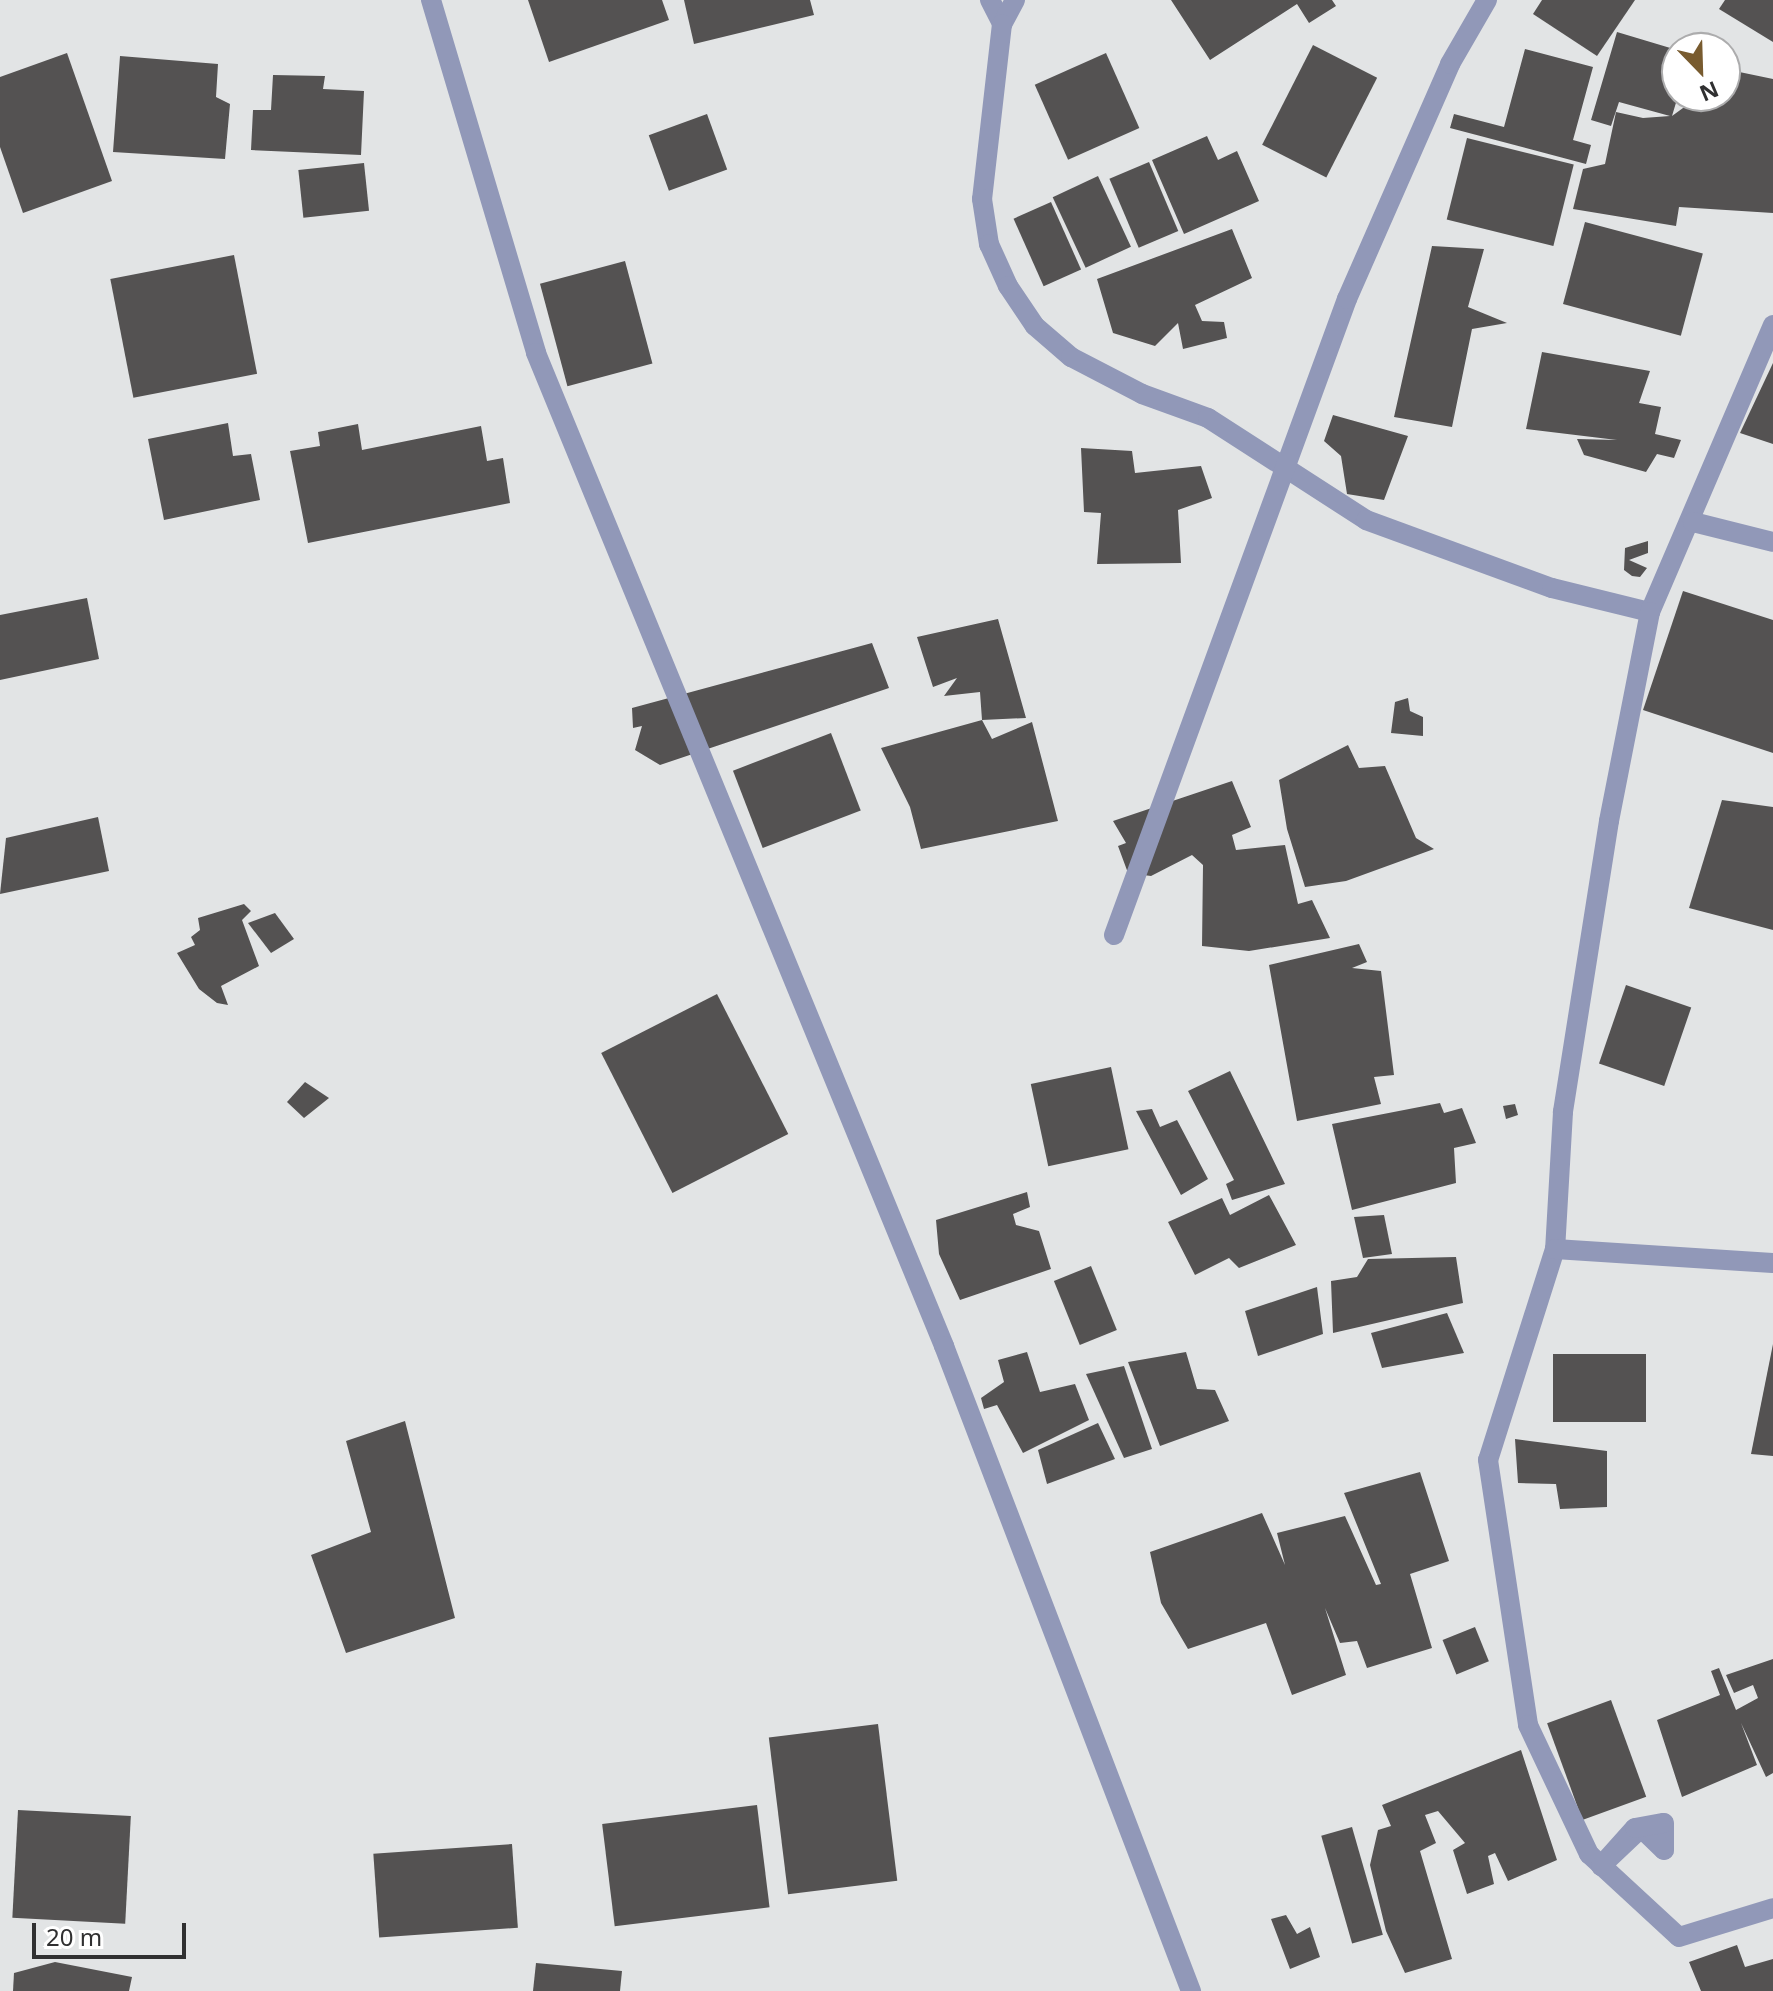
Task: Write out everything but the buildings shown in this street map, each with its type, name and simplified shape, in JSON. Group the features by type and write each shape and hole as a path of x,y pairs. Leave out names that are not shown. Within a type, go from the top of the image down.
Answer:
{"street":[{"path":"431,0 536,353 944,1346 1191,1991"},
{"path":"990,0 1002,24"},
{"path":"1015,0 1002,24 982,199 989,244 1008,286 1035,326 1071,357 1142,394 1208,418 1366,520 1552,588 1650,612"},
{"path":"1114,935 1353,285 1450,64 1487,0"},
{"path":"1773,325 1693,522 1650,612 1618,765 1563,1112 1555,1249 1488,1460 1528,1725 1589,1854 1679,1937 1773,1908"},
{"path":"1693,522 1773,542"},
{"path":"1555,1249 1773,1263"}]}
